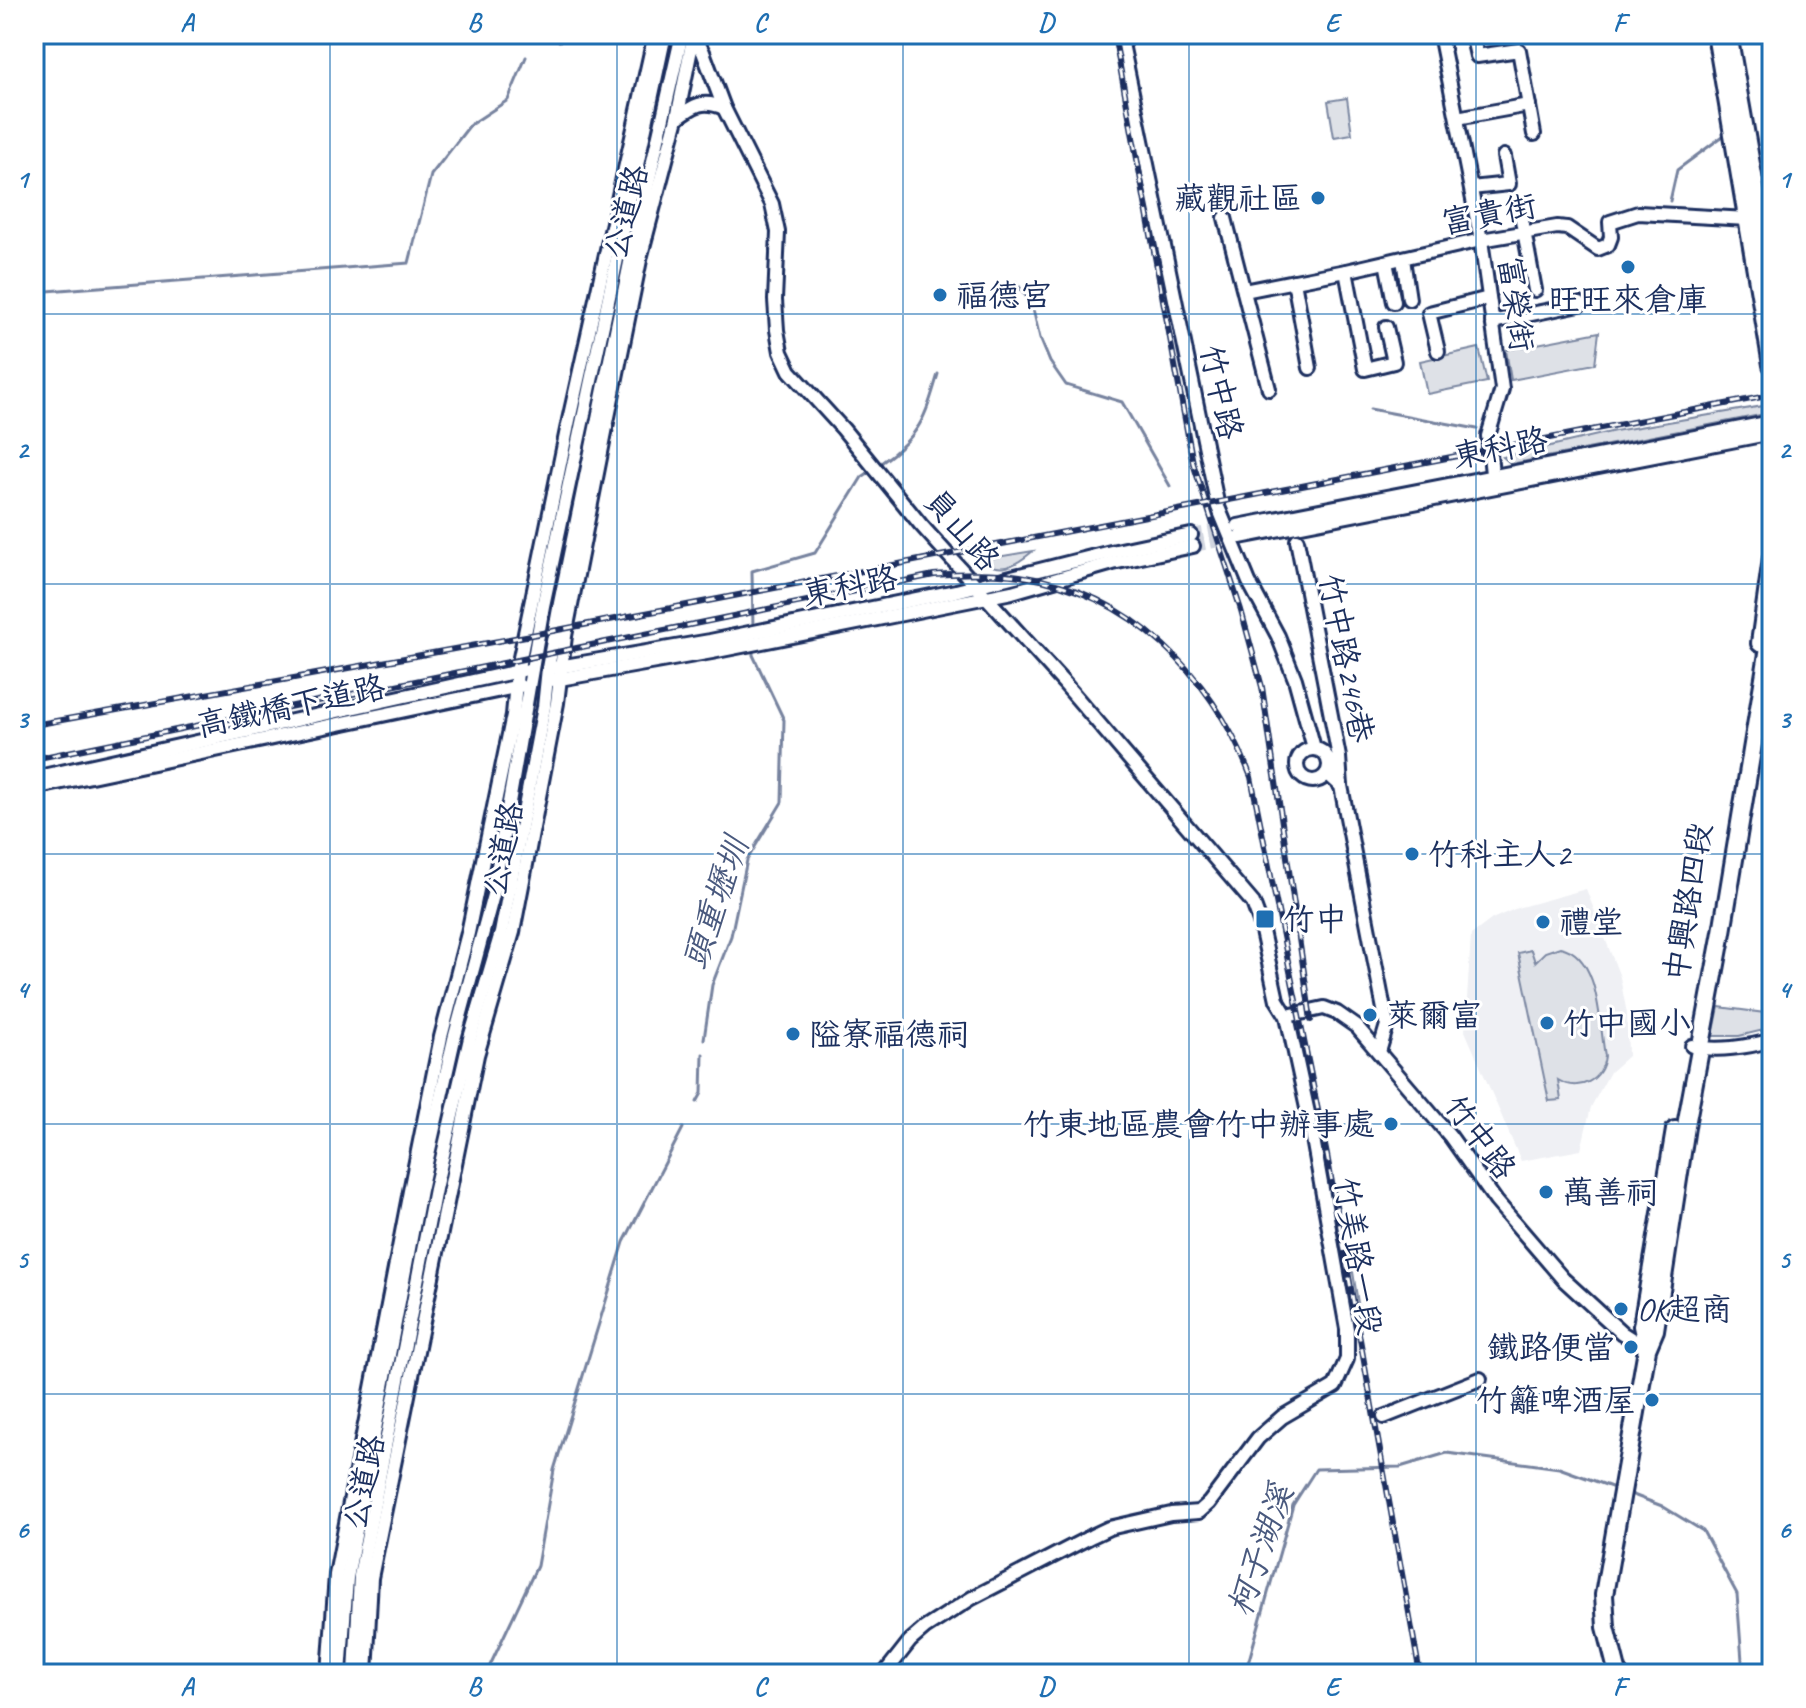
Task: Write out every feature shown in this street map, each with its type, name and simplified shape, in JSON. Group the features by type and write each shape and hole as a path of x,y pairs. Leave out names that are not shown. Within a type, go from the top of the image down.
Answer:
{"main road":[{"path":"1716,34 1772,365"},
{"path":"1728,34 1772,283"},
{"name":"中興路四段","path":"1697,1047 1726,854 1731,799 1751,705 1772,558"},
{"name":"中興路四段","path":"1618,1674 1606,1627 1604,1595 1647,1349 1642,1326 1644,1310 1661,1204 1697,1047 1772,629"}],"street":[{"name":"公道路","path":"329,1674 336,1575 438,1052 468,933 513,715 521,686 530,669 537,607 655,34"},
{"name":"公道路","path":"340,1674 347,1578 405,1268 454,1039 493,895 521,686 517,672 537,607 665,34"},
{"name":"公道路","path":"636,254 677,118 690,34"},
{"name":"公道路","path":"355,1674 360,1576 435,1189 470,1038 501,933 636,254 690,34"},
{"name":"員山路","path":"690,34 703,52 724,108 772,204 778,232 777,330 781,352 790,371 1247,894 1260,922 1275,990 1287,1016"},
{"name":"竹中路","path":"1120,34 1218,507 1249,582 1278,636 1295,679 1314,748"},
{"name":"富榮街","path":"1440,34 1481,240 1502,389 1488,436 1492,481"},
{"path":"1472,34 1477,56 1519,50 1534,134"},
{"path":"677,118 694,105 707,101 724,108"},
{"path":"1457,118 1529,105"},
{"path":"1471,188 1509,184 1504,156"},
{"path":"1519,204 1535,290"},
{"name":"富貴街","path":"1244,291 1481,240 1557,227 1567,228 1598,249 1608,245 1610,222 1638,213 1748,219"},
{"path":"1225,218 1269,389"},
{"path":"1748,219 1763,229"},
{"path":"1403,259 1409,299"},
{"path":"1386,262 1394,302"},
{"path":"1346,271 1365,369 1394,362 1386,327"},
{"path":"1294,281 1310,368"},
{"path":"1438,351 1429,313 1489,298"},
{"path":"1492,322 1580,304"},
{"name":"東科路","path":"1239,532 1772,422"},
{"name":"東科路","path":"1492,481 1772,433"},
{"name":"竹中路246巷","path":"1297,540 1339,757 1341,786"},
{"name":"東科路","path":"517,672 530,669 554,674 711,646 976,587 1111,552 1192,541 987,597 770,634"},
{"name":"高鐵橋下道路","path":"34,778 517,672"},
{"name":"公道路","path":"366,1674 371,1578 477,1055 513,932 557,703 554,674"},
{"name":"高鐵橋下道路","path":"34,788 521,686 554,674"},
{"path":"1314,748 1327,757 1327,773 1321,779 1312,781 1299,774 1298,759 1304,751 1314,748"},
{"path":"1327,773 1341,786 1387,1025 1379,1052"},
{"name":"竹中路","path":"1287,1016 1324,1008 1357,1027 1450,1136 1496,1201 1563,1279 1622,1333 1647,1349"},
{"name":"竹美路一段","path":"884,1674 910,1641 925,1628 972,1598 1092,1536 1109,1528 1171,1514 1199,1512 1218,1494 1258,1438 1282,1417 1327,1392 1340,1379 1347,1359 1347,1329 1310,1122 1287,1016"},
{"path":"1357,1027 1364,1030 1387,1025"},
{"path":"1697,1047 1758,1044 1772,1040"},
{"path":"1384,1417 1480,1379"}],"shaded area":[{"path":"1347,98 1352,134 1334,137 1328,101"},
{"path":"1599,332 1595,364 1511,380 1506,350"},
{"path":"1479,348 1487,382 1427,394 1420,361"},
{"path":"1769,405 1770,412 1765,414 1511,464 1503,457 1615,431"},
{"path":"1033,551 1020,561 1001,568 979,560"},
{"name":"竹中國小","path":"1586,889 1620,977 1627,1014 1628,1056 1610,1072 1591,1107 1581,1150 1521,1161 1465,1031 1471,935 1492,919 1517,908"},
{"path":"1560,947 1573,953 1590,976 1599,1009 1605,1056 1595,1078 1574,1085 1558,1080 1561,1100 1549,1101 1518,953 1531,950 1535,962 1545,952"},
{"path":"1719,1007 1772,1014 1772,1028 1739,1036 1713,1036"},
{"path":"1353,1272 1361,1322 1342,1325 1334,1276"}],"waterway":[{"path":"559,41 593,34"},
{"path":"34,292 409,263 431,175 470,125 508,100 526,57"},
{"name":"頭重壢圳","path":"1670,201 1677,170 1723,136"},
{"name":"頭重壢圳","path":"1016,282 1032,305 1050,362 1066,385 1122,402 1170,486"},
{"name":"頭重壢圳","path":"881,463 913,435 929,403 938,374"},
{"name":"頭重壢圳","path":"1370,409 1477,429"},
{"name":"頭重壢圳","path":"753,629 752,571 815,553 862,477 868,473"},
{"name":"頭重壢圳","path":"704,1039 712,985 731,936 747,860 782,802 784,720 753,655 753,649"},
{"name":"頭重壢圳","path":"697,1102 702,1093 703,1054"},
{"name":"頭重壢圳","path":"486,1674 537,1566 554,1470 624,1242 683,1128"},
{"name":"柯子湖溪","path":"1245,1674 1293,1505 1316,1469 1400,1467 1447,1453 1559,1468 1617,1489"},
{"name":"柯子湖溪","path":"1628,1493 1662,1506 1703,1531 1737,1594 1743,1674"}],"tunnel":[{"path":"1191,535 1235,527"},
{"path":"1193,546 1240,537"}],"railway":[{"path":"1114,34 1193,463 1241,610 1262,687 1311,1020"},
{"path":"34,725 537,634 1772,395"},
{"path":"34,759 934,575 998,574 1060,585 1098,600 1132,620 1163,645 1190,673 1214,705 1251,777 1327,1155 1420,1674"}],"place":[{"name":"藏觀社區","path":"1318,198"},
{"name":"旺旺來倉庫","path":"1628,267"},
{"name":"福德宮","path":"940,295"},
{"name":"竹科主人2","path":"1412,854"},
{"name":"竹中","path":"1265,919"},
{"name":"禮堂","path":"1543,922"},
{"name":"萊爾富","path":"1370,1015"},
{"name":"竹中國小","path":"1547,1023"},
{"name":"隘寮福德祠","path":"793,1034"},
{"name":"竹東地區農會竹中辦事處","path":"1391,1124"},
{"name":"萬善祠","path":"1546,1192"},
{"name":"OK超商","path":"1621,1309"},
{"name":"鐵路便當","path":"1631,1347"},
{"name":"竹籬啤酒屋","path":"1652,1400"}]}
